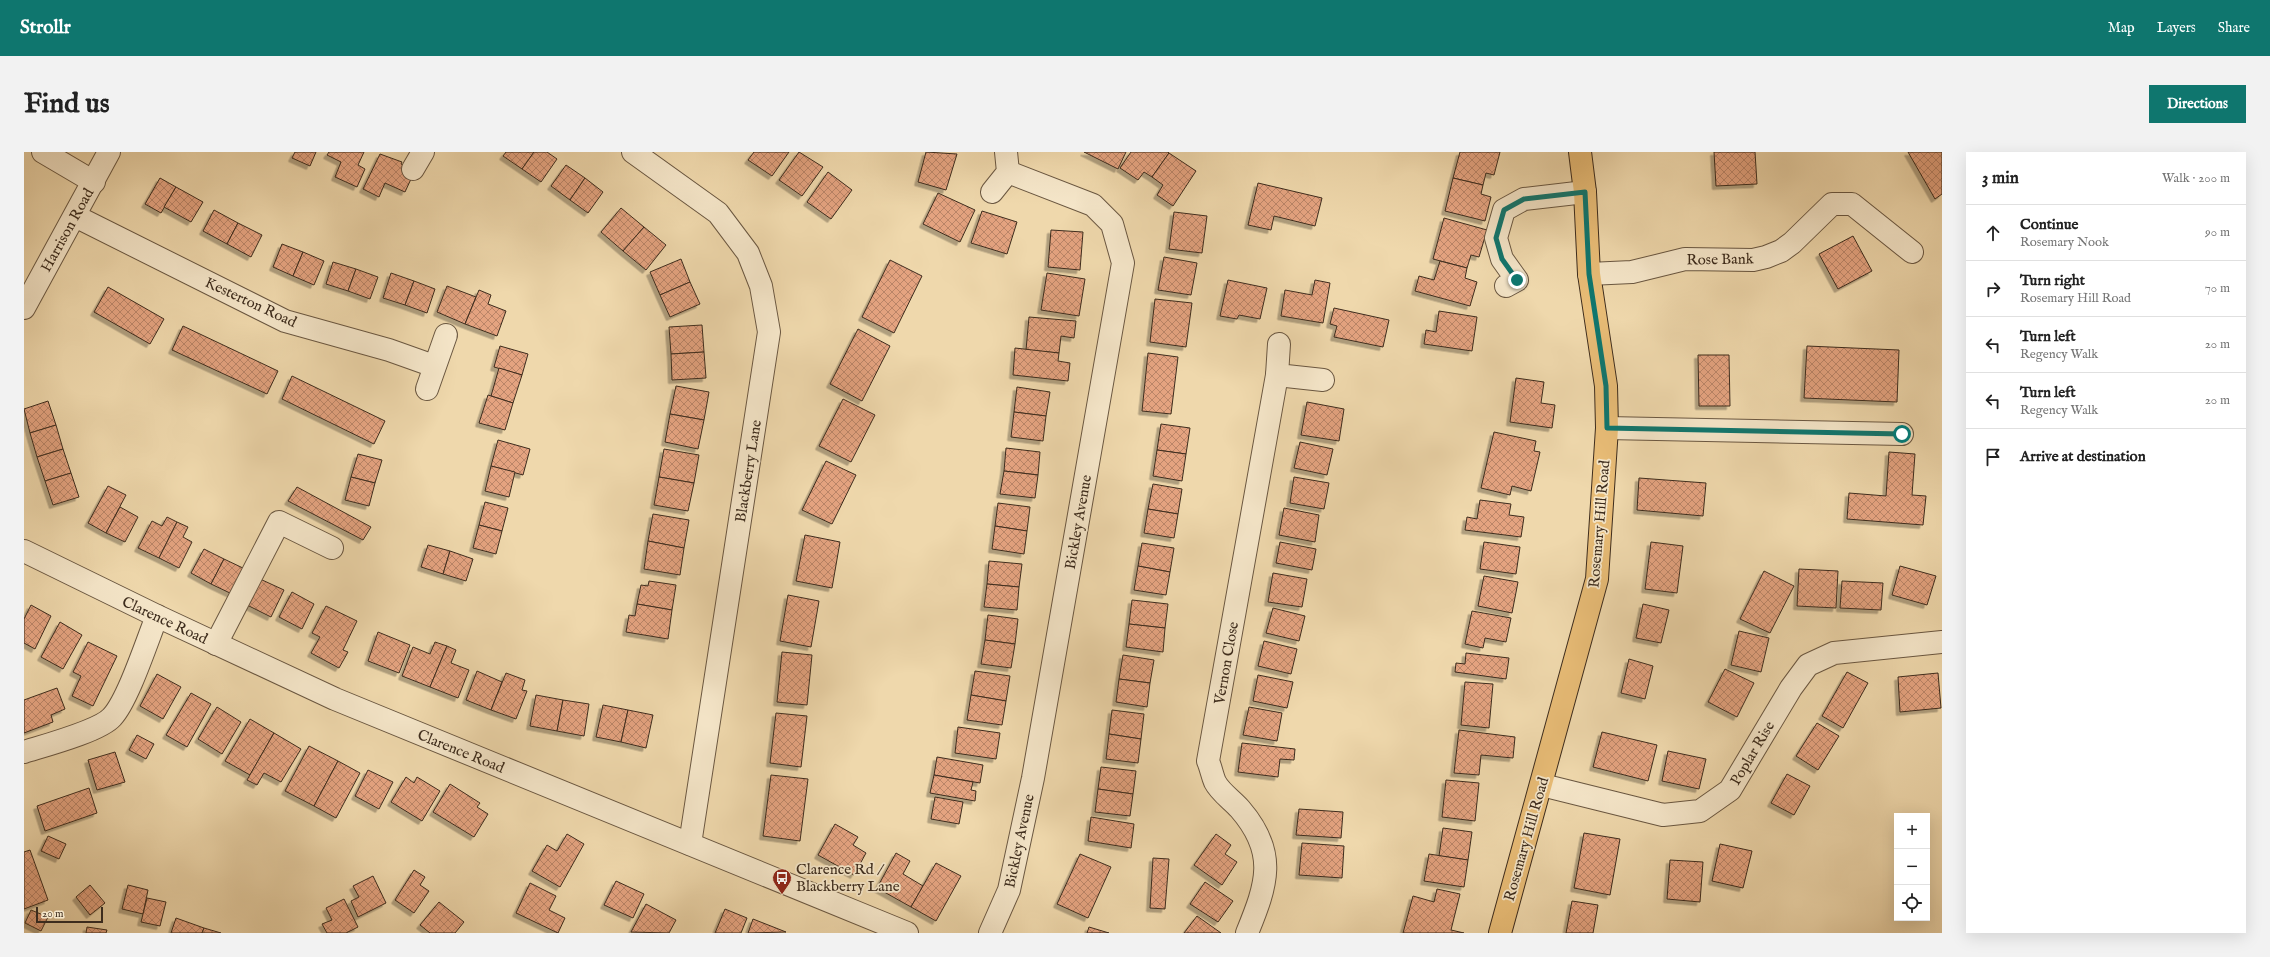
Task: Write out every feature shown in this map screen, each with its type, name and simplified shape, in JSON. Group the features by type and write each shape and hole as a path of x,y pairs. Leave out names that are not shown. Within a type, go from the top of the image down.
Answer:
{"main road":[{"name":"Rosemary Hill Road","path":"1500,933 1542,785 1597,578 1607,428 1606,386 1589,274 1585,192 1580,152"}],"street":[{"path":"44,152 94,182"},
{"name":"Harrison Road","path":"24,308 109,152"},
{"name":"Blackberry Lane","path":"633,152 718,213 748,253 761,286 769,332 690,844"},
{"name":"Bickley Avenue","path":"990,933 1009,890 1033,778 1123,263 1112,224 1093,205 1007,162 992,192"},
{"path":"1506,286 1517,280 1502,259 1496,238 1504,210 1524,199 1585,192"},
{"name":"Rose Bank","path":"1589,274 1632,272 1685,259 1753,260 1766,257 1780,251 1792,243 1832,204 1852,204 1912,252"},
{"name":"Kesterton Road","path":"75,216 285,321 389,350 434,366"},
{"path":"427,389 446,335"},
{"name":"Vernon Close","path":"1247,933 1262,896 1267,865 1258,834 1240,810 1215,783 1208,761 1277,374 1279,344"},
{"path":"1277,374 1323,380"},
{"path":"1607,428 1902,434"},
{"path":"216,644 278,522 332,548"},
{"name":"Clarence Road","path":"24,551 157,616 334,699 907,933"},
{"path":"24,752 95,728 112,718 121,704 157,616"},
{"name":"Poplar Rise","path":"1542,785 1663,815 1700,811 1730,790 1791,688 1808,665 1834,653 1942,642"}],"building":[{"path":"295,152 316,152 310,166 292,158"},
{"path":"329,152 364,152 358,165 365,169 357,187 335,177 341,162 327,155"},
{"path":"506,152 534,152 522,169 503,156"},
{"path":"534,152 547,152 557,159 541,182 522,169"},
{"path":"754,152 789,152 772,176 748,160"},
{"path":"799,152 823,167 802,196 779,180"},
{"path":"926,152 957,154 946,190 918,182"},
{"path":"1084,152 1126,152 1118,169"},
{"path":"1131,152 1169,153 1152,177 1144,172 1138,180 1120,168"},
{"path":"1460,152 1500,152 1494,175 1486,173 1483,185 1453,178"},
{"path":"1714,152 1755,152 1757,184 1716,186"},
{"path":"1908,152 1942,152 1942,194 1935,199"},
{"path":"1169,153 1196,171 1173,206 1157,195 1163,185 1152,177"},
{"path":"380,154 402,162 401,164 409,168 405,177 411,179 405,192 385,183 379,197 363,189"},
{"path":"566,165 585,178 570,200 551,186"},
{"path":"828,172 852,190 831,219 807,202"},
{"path":"160,178 176,187 161,213 145,204"},
{"path":"585,178 603,192 588,213 570,200"},
{"path":"1453,178 1483,185 1481,194 1491,197 1485,221 1445,211"},
{"path":"1258,183 1322,198 1315,226 1274,216 1271,230 1248,225"},
{"path":"176,187 203,202 191,222 164,207"},
{"path":"938,193 975,210 960,242 923,224"},
{"path":"621,208 644,227 623,251 601,232"},
{"path":"214,210 238,223 227,244 203,231"},
{"path":"982,211 1017,222 1007,254 971,243"},
{"path":"1174,212 1207,216 1202,253 1169,249"},
{"path":"1444,218 1487,230 1479,257 1471,255 1467,268 1433,259"},
{"path":"238,223 262,235 251,257 227,244"},
{"path":"644,227 666,245 646,270 623,251"},
{"path":"1051,230 1083,232 1080,270 1048,267"},
{"path":"1853,236 1872,271 1838,289 1819,254"},
{"path":"282,244 303,252 293,276 273,267"},
{"path":"303,252 324,261 314,285 293,276"},
{"path":"1164,257 1197,263 1191,295 1158,290"},
{"path":"681,259 690,282 660,295 650,272"},
{"path":"890,260 922,276 894,333 862,317"},
{"path":"1440,261 1467,268 1465,278 1477,282 1470,306 1415,291 1419,276 1434,280"},
{"path":"333,262 356,269 348,291 326,284"},
{"path":"356,269 378,277 370,299 348,291"},
{"path":"391,273 414,281 405,305 383,298"},
{"path":"1047,273 1085,279 1079,316 1041,310"},
{"path":"1228,280 1267,288 1260,319 1239,315 1237,319 1220,316"},
{"path":"1315,280 1330,283 1323,323 1281,316 1285,290 1312,295"},
{"path":"414,281 435,289 427,313 405,305"},
{"path":"690,282 700,304 670,317 660,295"},
{"path":"447,286 476,297 465,324 437,312"},
{"path":"108,287 164,319 150,344 94,312"},
{"path":"479,290 491,295 488,304 506,311 497,336 465,324"},
{"path":"1155,299 1192,303 1186,347 1150,342"},
{"path":"1334,308 1389,320 1383,347 1334,337 1337,326 1330,324"},
{"path":"1439,311 1477,317 1472,351 1424,344 1426,330 1436,332"},
{"path":"1029,317 1076,321 1074,338 1061,336 1059,353 1026,350"},
{"path":"702,325 704,352 671,354 669,327"},
{"path":"183,326 278,371 267,394 172,350"},
{"path":"858,329 890,346 862,401 830,384"},
{"path":"500,346 528,354 522,375 494,367"},
{"path":"1807,346 1899,350 1897,402 1804,398"},
{"path":"1015,348 1059,353 1058,361 1070,363 1068,381 1013,375"},
{"path":"704,352 706,378 672,380 671,354"},
{"path":"1148,353 1178,357 1171,414 1142,411"},
{"path":"1698,355 1729,355 1730,406 1699,406"},
{"path":"499,368 522,375 513,403 491,396"},
{"path":"292,376 385,421 374,444 282,399"},
{"path":"1516,378 1544,382 1541,403 1555,405 1552,428 1510,422"},
{"path":"676,386 709,392 704,420 670,414"},
{"path":"1017,387 1050,392 1046,416 1014,412"},
{"path":"488,395 513,403 505,430 479,423"},
{"path":"843,399 875,415 851,462 819,446"},
{"path":"48,401 56,425 30,433 24,409"},
{"path":"1307,402 1344,409 1339,441 1301,435"},
{"path":"1014,412 1046,416 1043,441 1011,437"},
{"path":"670,414 704,420 698,449 665,442"},
{"path":"1161,424 1190,428 1186,454 1157,450"},
{"path":"56,425 63,449 37,457 30,433"},
{"path":"1494,432 1536,441 1534,451 1540,452 1531,491 1512,486 1510,495 1481,488"},
{"path":"498,440 530,449 523,475 491,466"},
{"path":"1300,442 1333,449 1327,475 1294,468"},
{"path":"1006,448 1040,452 1038,475 1004,471"},
{"path":"63,449 71,473 45,481 37,457"},
{"path":"664,449 699,455 694,483 659,477"},
{"path":"1157,450 1186,454 1182,481 1153,476"},
{"path":"1889,452 1915,454 1912,495 1926,496 1923,525 1847,519 1849,493 1886,496"},
{"path":"358,454 382,460 375,483 351,477"},
{"path":"826,461 856,475 832,524 802,510"},
{"path":"491,466 515,472 509,497 485,491"},
{"path":"1004,471 1038,475 1035,498 1000,494"},
{"path":"71,473 79,497 53,505 45,481"},
{"path":"351,477 375,483 369,506 345,500"},
{"path":"659,477 694,483 688,511 654,505"},
{"path":"1294,477 1329,483 1324,509 1290,503"},
{"path":"1639,478 1706,483 1703,516 1637,510"},
{"path":"1153,484 1182,489 1178,514 1148,509"},
{"path":"108,486 126,495 106,533 88,523"},
{"path":"297,487 371,527 363,540 288,501"},
{"path":"1480,500 1511,504 1509,515 1524,517 1521,537 1465,530 1467,517 1477,519"},
{"path":"485,502 508,508 502,531 479,525"},
{"path":"998,503 1030,507 1027,531 995,526"},
{"path":"120,507 138,517 125,542 106,533"},
{"path":"1284,508 1319,515 1315,542 1279,535"},
{"path":"1148,509 1178,514 1174,538 1144,533"},
{"path":"653,514 689,520 684,548 648,541"},
{"path":"167,517 177,522 159,558 138,548 152,521 162,526"},
{"path":"177,522 188,527 183,537 192,542 179,568 159,558"},
{"path":"479,525 502,531 496,554 473,548"},
{"path":"995,526 1027,531 1024,554 992,549"},
{"path":"805,535 840,542 832,588 796,581"},
{"path":"648,541 684,548 680,575 644,569"},
{"path":"1280,542 1316,549 1312,570 1276,563"},
{"path":"1484,542 1520,547 1516,574 1480,569"},
{"path":"1651,542 1683,546 1677,593 1645,589"},
{"path":"1142,543 1174,548 1170,572 1138,566"},
{"path":"428,545 450,551 443,574 421,567"},
{"path":"204,549 224,559 211,584 191,573"},
{"path":"450,551 473,559 466,581 443,574"},
{"path":"224,559 245,569 232,594 211,584"},
{"path":"989,561 1022,564 1019,587 987,584"},
{"path":"1138,566 1170,572 1166,595 1134,590"},
{"path":"1900,566 1936,576 1927,605 1892,595"},
{"path":"1799,569 1838,571 1836,608 1797,606"},
{"path":"1764,571 1794,586 1770,633 1740,619"},
{"path":"1273,573 1307,579 1302,607 1268,602"},
{"path":"1484,576 1518,582 1512,613 1478,606"},
{"path":"260,579 284,590 271,617 247,605"},
{"path":"649,581 676,585 672,610 637,604 641,585 648,586"},
{"path":"1842,581 1883,583 1881,610 1840,608"},
{"path":"987,584 1019,587 1017,610 984,607"},
{"path":"292,592 314,604 302,629 279,617"},
{"path":"788,595 819,601 811,647 780,641"},
{"path":"1132,600 1168,604 1165,628 1129,624"},
{"path":"637,604 672,610 668,639 626,632 629,615 635,616"},
{"path":"1643,604 1669,610 1661,643 1636,638"},
{"path":"31,605 51,616 35,649 24,643 24,619"},
{"path":"326,606 357,621 343,650 348,652 339,668 311,653 320,637 312,633"},
{"path":"1273,608 1305,616 1299,641 1266,633"},
{"path":"1472,611 1511,618 1506,642 1485,638 1483,648 1465,644"},
{"path":"988,615 1018,619 1015,644 985,640"},
{"path":"60,622 82,635 63,669 41,657"},
{"path":"1129,624 1165,628 1163,652 1126,647"},
{"path":"1739,631 1769,638 1761,672 1731,665"},
{"path":"378,632 410,645 399,673 368,661"},
{"path":"985,640 1015,644 1011,668 981,664"},
{"path":"1264,641 1297,649 1291,674 1258,666"},
{"path":"88,642 117,656 93,706 72,696 81,676 73,672"},
{"path":"435,642 447,646 430,687 402,676 413,647 430,654"},
{"path":"447,646 456,650 451,663 469,670 458,698 430,687"},
{"path":"782,652 812,655 807,705 777,702"},
{"path":"1466,653 1509,658 1506,679 1455,672 1456,663 1465,664"},
{"path":"1123,655 1154,660 1150,683 1119,679"},
{"path":"1629,659 1653,666 1645,699 1621,693"},
{"path":"1725,669 1754,683 1737,717 1708,702"},
{"path":"477,671 502,682 491,710 466,700"},
{"path":"975,671 1010,676 1006,701 971,695"},
{"path":"1847,672 1868,683 1843,728 1822,716"},
{"path":"506,673 525,680 522,690 527,691 516,719 491,710"},
{"path":"1938,673 1941,708 1900,712 1898,677"},
{"path":"157,674 181,687 163,719 140,706"},
{"path":"1258,675 1293,682 1287,708 1253,701"},
{"path":"1119,679 1150,683 1147,707 1116,702"},
{"path":"1465,682 1493,684 1489,728 1461,725"},
{"path":"57,688 65,709 51,715 53,722 24,733 24,700"},
{"path":"191,693 211,704 187,747 166,735"},
{"path":"536,695 563,700 557,731 530,726"},
{"path":"971,695 1006,701 1002,725 967,720"},
{"path":"563,700 589,704 584,736 557,731"},
{"path":"603,705 628,710 621,742 596,737"},
{"path":"217,707 241,722 222,754 198,739"},
{"path":"1249,707 1282,713 1277,741 1243,735"},
{"path":"628,710 653,715 646,748 621,742"},
{"path":"1112,710 1144,714 1141,739 1109,734"},
{"path":"776,713 807,716 801,767 770,763"},
{"path":"250,719 274,733 250,775 225,761"},
{"path":"1817,723 1839,736 1818,770 1796,756"},
{"path":"958,727 1000,733 996,759 955,753"},
{"path":"1459,730 1515,737 1513,758 1481,755 1479,775 1454,773"},
{"path":"1602,732 1657,745 1648,781 1593,767"},
{"path":"274,733 301,749 281,782 264,773 257,785 247,780"},
{"path":"1109,734 1141,739 1138,763 1106,759"},
{"path":"137,735 154,744 146,759 129,750"},
{"path":"1242,743 1295,749 1294,760 1280,759 1278,777 1238,772"},
{"path":"309,746 338,761 314,806 285,791"},
{"path":"1668,751 1706,759 1699,789 1662,781"},
{"path":"115,752 125,782 97,790 88,760"},
{"path":"937,757 983,765 980,783 934,775"},
{"path":"338,761 360,773 336,818 314,806"},
{"path":"1101,767 1136,771 1133,794 1098,789"},
{"path":"368,770 393,782 379,809 355,796"},
{"path":"1787,774 1810,786 1794,815 1771,803"},
{"path":"771,775 808,779 800,841 763,836"},
{"path":"934,775 973,782 971,790 976,791 975,801 930,793"},
{"path":"406,777 414,783 417,777 440,791 422,821 391,802"},
{"path":"1446,780 1479,783 1475,821 1442,817"},
{"path":"450,784 480,803 477,807 488,814 474,837 433,812"},
{"path":"89,788 97,813 45,831 37,806"},
{"path":"1098,789 1133,794 1130,816 1095,812"},
{"path":"935,797 963,802 959,824 931,819"},
{"path":"1299,809 1343,812 1341,838 1296,835"},
{"path":"1091,817 1134,824 1131,848 1088,841"},
{"path":"835,824 858,837 853,845 866,853 854,875 818,855"},
{"path":"1443,828 1472,832 1468,860 1439,856"},
{"path":"1584,833 1620,839 1610,895 1574,888"},
{"path":"567,834 584,844 560,887 532,871 547,845 557,851"},
{"path":"1216,834 1231,845 1225,854 1237,862 1222,885 1194,865"},
{"path":"48,836 66,844 59,859 41,851"},
{"path":"1302,843 1344,846 1342,878 1299,875"},
{"path":"1720,844 1752,851 1743,888 1712,881"},
{"path":"30,850 48,900 24,909 24,852"},
{"path":"896,853 910,861 903,874 923,886 911,907 877,888"},
{"path":"1080,854 1111,867 1088,918 1057,904"},
{"path":"1429,854 1468,860 1464,887 1424,881"},
{"path":"1153,858 1169,859 1165,909 1150,908"},
{"path":"1670,860 1703,862 1700,902 1667,899"},
{"path":"936,863 961,876 936,921 911,907"},
{"path":"414,870 425,877 420,885 429,891 414,913 395,900"},
{"path":"373,876 386,903 358,917 351,901 359,897 353,886"},
{"path":"616,881 644,894 633,918 604,905"},
{"path":"1205,882 1233,901 1218,922 1190,904"},
{"path":"530,883 556,896 549,910 565,918 558,933 516,913"},
{"path":"90,885 105,903 90,915 76,897"},
{"path":"128,885 148,890 143,914 122,909"},
{"path":"1437,889 1460,894 1451,930 1464,933 1403,933 1413,896 1434,902"},
{"path":"147,898 166,902 160,926 141,922"},
{"path":"344,899 358,927 346,933 327,933 322,924 332,920 326,908"},
{"path":"1572,901 1598,905 1593,933 1566,933"},
{"path":"439,902 464,922 455,933 430,933 420,925"},
{"path":"646,904 676,920 669,933 631,932"},
{"path":"725,909 747,918 741,933 715,933"},
{"path":"31,910 48,917 41,931 25,923"},
{"path":"1197,916 1221,933 1184,933"},
{"path":"176,918 204,928 202,933 171,933"},
{"path":"753,919 786,932 748,933"},
{"path":"87,927 107,930 106,933 86,933"},
{"path":"1089,927 1109,933 1087,933"},
{"path":"204,928 221,933 202,933"}],"place":[{"name":"Clarence Rd / Blackberry Lane","path":"782,895"}],"route":[{"path":"1517,280 1502,259 1496,238 1504,210 1524,199 1585,192 1589,274 1606,386 1607,428 1902,434"}]}
